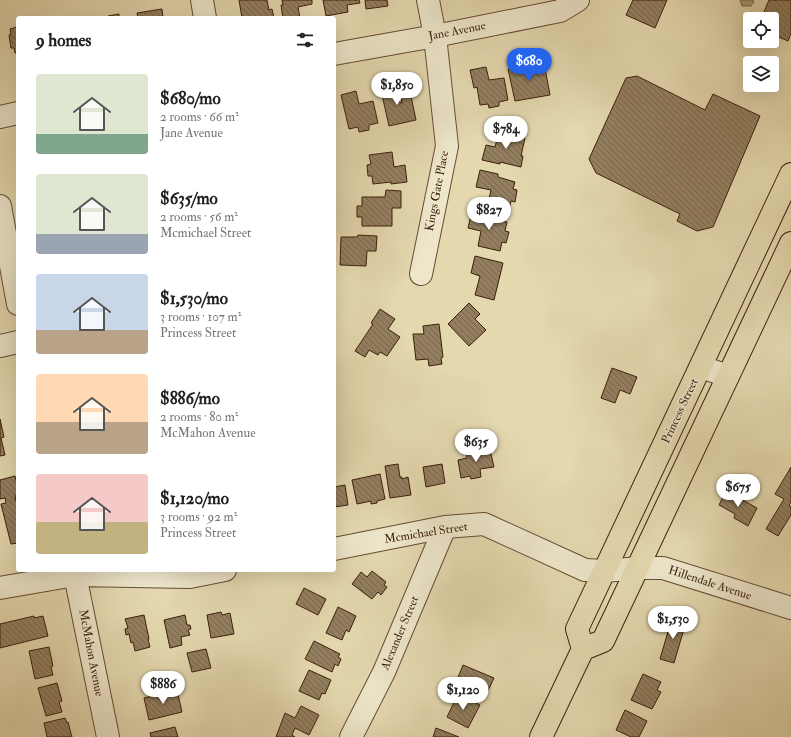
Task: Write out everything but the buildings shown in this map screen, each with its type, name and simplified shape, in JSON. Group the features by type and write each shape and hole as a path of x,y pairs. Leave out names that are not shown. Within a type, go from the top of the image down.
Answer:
{"main road":[{"name":"Princess Street","path":"583,649 577,629 791,174"},
{"path":"541,737 583,649 604,641 791,243"}],"street":[{"path":"202,0 206,16"},
{"name":"Kings Gate Place","path":"421,274 447,146 435,36 428,0"},
{"name":"Jane Avenue","path":"336,54 560,11 578,0"},
{"path":"0,117 16,114"},
{"path":"0,206 16,293"},
{"path":"0,346 16,342"},
{"path":"701,367 728,376"},
{"name":"Mcmichael Street","path":"336,549 445,527 484,524 585,570 604,572"},
{"name":"Alexander Street","path":"350,737 384,672 445,527"},
{"name":"Hillendale Avenue","path":"604,572 639,568 663,568 791,608"},
{"path":"0,588 74,572 190,577 215,572"},
{"name":"McMahon Avenue","path":"74,572 108,737"}],"water":[{"path":"740,0 753,0 754,2 751,6 742,6"}]}
